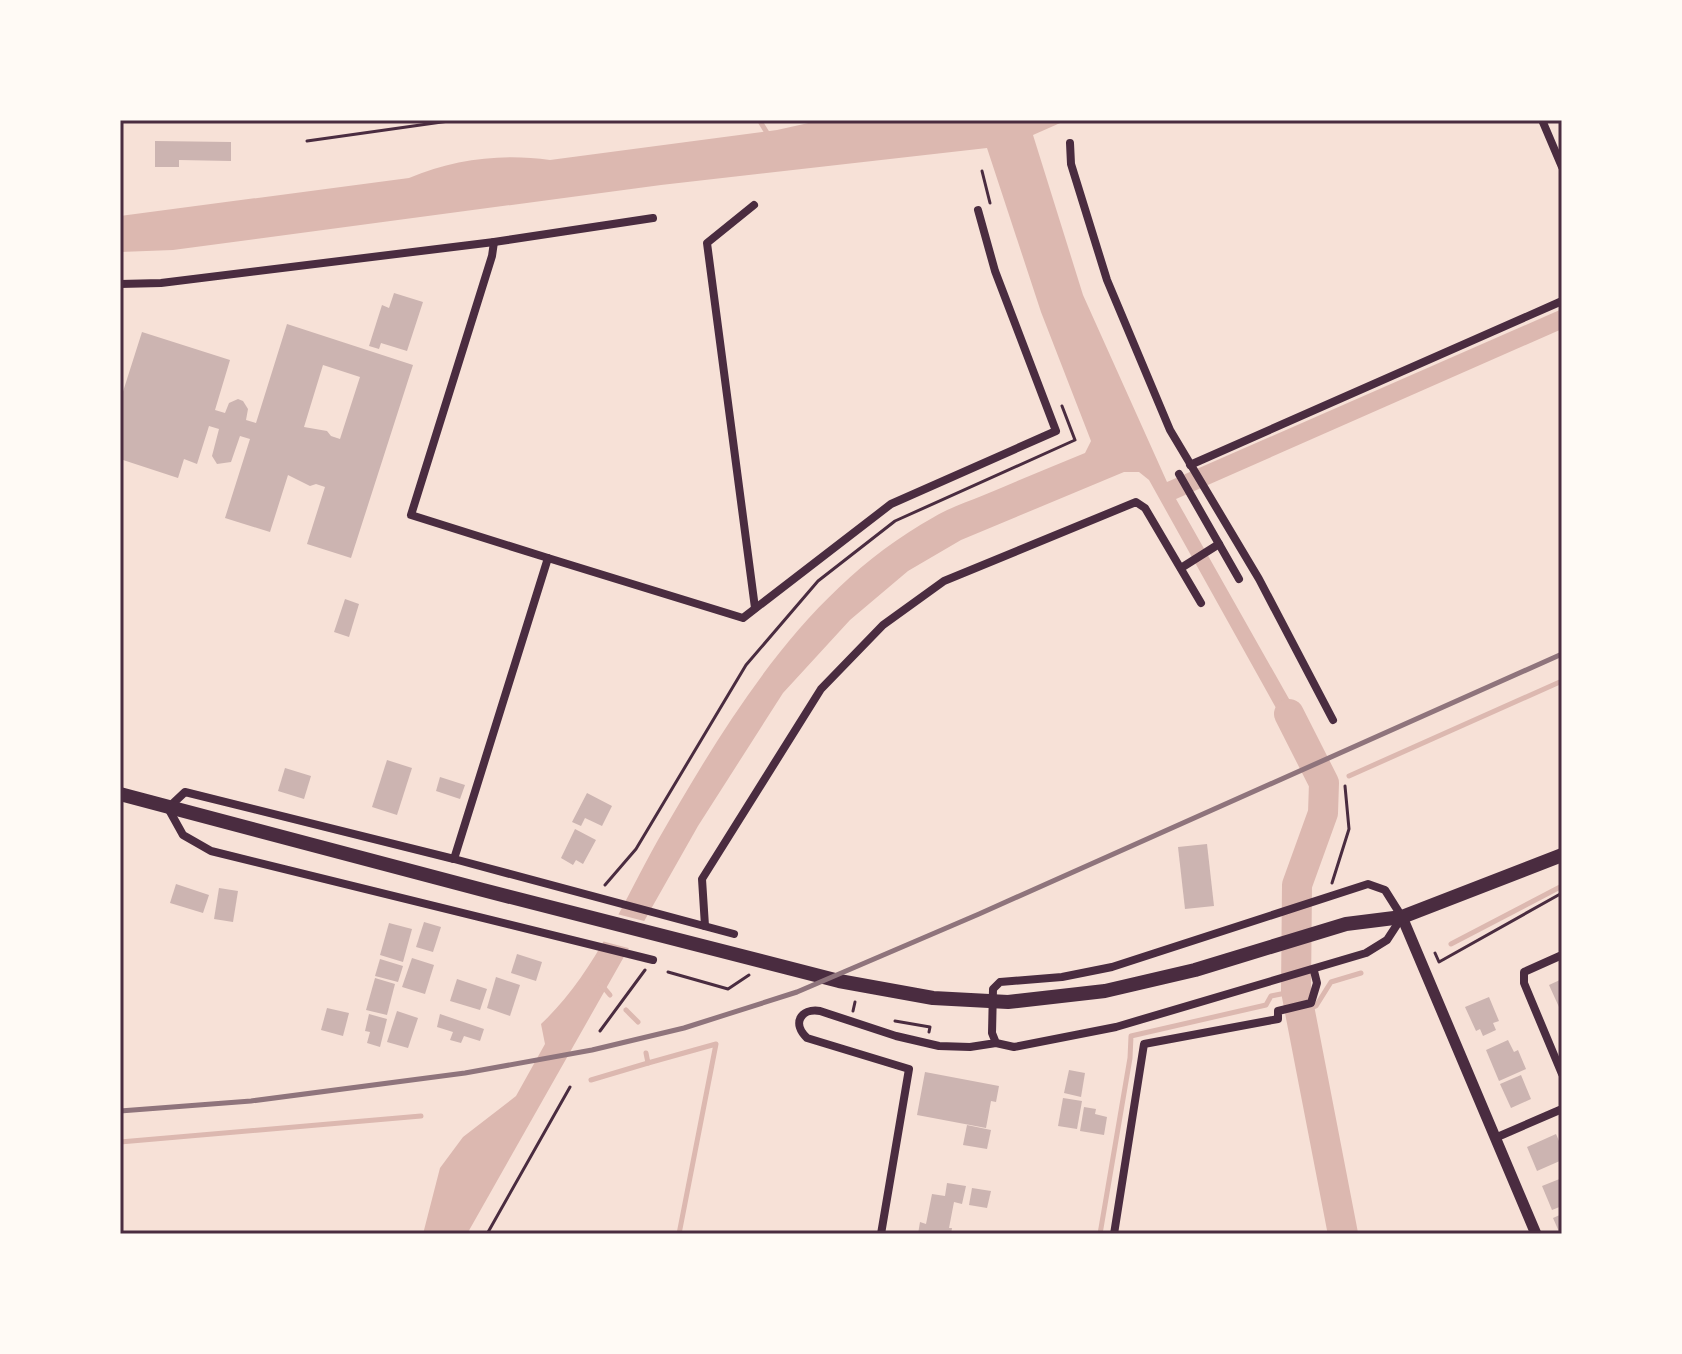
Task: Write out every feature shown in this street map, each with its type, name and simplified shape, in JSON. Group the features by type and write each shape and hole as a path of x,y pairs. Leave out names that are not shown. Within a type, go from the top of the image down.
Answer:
{"highway":[{"path":"120,794 839,981 933,998 1008,1002 1105,991 1180,974 1346,924 1402,917 1562,855"}],"main road":[{"path":"1402,917 1536,1234"}],"street":[{"path":"1542,120 1562,167"},
{"path":"1070,143 1071,164 1107,280 1170,430 1259,579 1333,720"},
{"path":"754,205 707,243 755,608"},
{"path":"494,242 411,515 743,618 891,504 1056,431 995,271 978,210"},
{"path":"120,284 161,283 494,242 653,218"},
{"path":"1190,465 1562,301"},
{"path":"1179,474 1239,579"},
{"path":"705,926 702,879 821,689 883,625 944,581 1136,502 1145,508 1201,603"},
{"path":"1181,568 1219,544"},
{"path":"454,859 548,558"},
{"path":"653,960 211,851 183,835 168,808 185,792 454,859 734,934"},
{"path":"881,1234 909,1069 807,1038 799,1031 798,1021 802,1014 810,1010 820,1011 896,1036 939,1046 970,1047 996,1043 1014,1047 1116,1027 1314,971 1366,953 1387,940 1402,917 1385,890 1368,884 1112,967 1062,977 1000,982 993,989 992,1033 996,1043"},
{"path":"1562,955 1524,972 1524,983 1562,1074"},
{"path":"1114,1234 1144,1044 1278,1019 1278,1011 1311,1003 1317,983 1314,971"},
{"path":"1495,1138 1562,1109"}],"path":[{"path":"307,141 456,120"},
{"path":"982,171 992,211"},
{"path":"595,897 636,849 746,665 818,581 895,521 1075,440 1058,396"},
{"path":"1333,895 1332,881 1349,829 1345,786"},
{"path":"1435,953 1439,962 1562,893"},
{"path":"600,1031 653,960"},
{"path":"668,972 728,989 749,975"},
{"path":"487,1234 570,1087"}],"shaded area":[{"path":"822,120 1067,120 1033,135 1083,295 1167,482 1562,309 1562,329 1176,499 1315,745 1300,751 1149,480 1139,472 1124,472 961,540 908,571 850,620 783,693 698,826 467,1234 423,1234 440,1168 463,1137 516,1096 545,1044 541,1024 560,1005 592,961 658,840 743,702 809,618 847,580 888,546 934,517 1085,453 1091,441 1041,312 987,148 661,185 173,250 120,252 120,216 409,178 443,166 478,159 514,157 550,160 777,130"}],"pier":[{"path":"613,913 648,922 632,949 598,940"}],"building":[{"path":"155,141 231,142 231,161 179,160 179,167 155,167"},
{"path":"394,293 423,302 407,351 381,343 379,349 369,346 382,305 389,308"},
{"path":"287,324 413,365 351,558 307,544 325,487 310,486 288,475 270,532 225,518 250,439 240,436 231,462 217,464 212,456 219,429 209,426 197,464 184,459 178,478 120,459 120,401 142,332 230,360 215,410 225,413 229,403 238,399 248,409 246,420 256,423","holes":["323,365 360,377 340,439 327,431 304,427"]},
{"path":"345,599 359,604 349,637 334,632"},
{"path":"387,760 412,768 397,815 372,807"},
{"path":"285,768 311,776 304,799 278,791"},
{"path":"440,777 465,785 460,799 436,791"},
{"path":"587,793 612,806 602,826 585,818 581,826 572,822"},
{"path":"575,829 596,840 583,864 576,860 573,865 561,858"},
{"path":"1207,844 1214,906 1185,909 1178,847"},
{"path":"176,884 209,895 203,913 170,903"},
{"path":"219,888 238,891 233,922 214,919"},
{"path":"424,922 441,927 433,952 416,947"},
{"path":"389,923 412,929 403,962 380,955"},
{"path":"517,954 542,962 536,981 511,973"},
{"path":"412,958 434,965 425,994 402,987"},
{"path":"380,959 403,966 398,982 375,976"},
{"path":"496,977 520,985 510,1016 487,1008"},
{"path":"375,978 395,984 387,1015 366,1010"},
{"path":"457,979 487,989 480,1010 450,1001"},
{"path":"1562,979 1562,1005 1559,1007 1549,985"},
{"path":"1489,997 1499,1021 1493,1023 1496,1030 1483,1036 1480,1029 1476,1031 1465,1007"},
{"path":"327,1008 349,1013 343,1036 321,1030"},
{"path":"397,1011 418,1018 408,1048 387,1042"},
{"path":"369,1014 387,1019 380,1047 367,1043 370,1032 365,1031"},
{"path":"440,1014 484,1029 480,1041 464,1036 461,1043 450,1040 453,1032 437,1027"},
{"path":"1508,1040 1514,1052 1518,1050 1526,1069 1499,1081 1486,1050"},
{"path":"1069,1070 1085,1073 1081,1097 1064,1093"},
{"path":"925,1072 999,1086 996,1102 991,1101 986,1128 917,1115"},
{"path":"1521,1075 1531,1099 1511,1108 1500,1084"},
{"path":"1063,1098 1082,1101 1077,1129 1058,1126"},
{"path":"1084,1107 1096,1109 1095,1114 1107,1117 1104,1135 1080,1131"},
{"path":"967,1125 991,1130 987,1149 963,1145"},
{"path":"1556,1134 1562,1148 1562,1160 1537,1171 1527,1147"},
{"path":"1562,1178 1562,1206 1552,1210 1542,1186"},
{"path":"947,1183 966,1186 962,1204 954,1202 949,1228 952,1228 951,1234 918,1234 920,1222 926,1224 932,1194 945,1196"},
{"path":"972,1188 991,1191 987,1208 969,1205"},
{"path":"1562,1214 1562,1234 1560,1234 1553,1218"}],"waterway":[{"path":"761,123 769,136"},
{"path":"1349,776 1562,681"},
{"path":"1289,714 1324,783 1323,813 1297,885 1296,991 1343,1234"},
{"path":"1451,944 1562,886"},
{"path":"1300,1012 1316,1006 1331,982 1361,973"},
{"path":"600,983 610,995"},
{"path":"1100,1234 1130,1058 1131,1036 1266,1005 1271,996 1296,991"},
{"path":"626,1010 638,1022"},
{"path":"646,1053 648,1063 716,1044 679,1234"},
{"path":"591,1080 648,1063"},
{"path":"120,1142 421,1116"}],"railway":[{"path":"120,1111 251,1101 465,1073 592,1050 684,1028 797,992 1562,654"}]}
